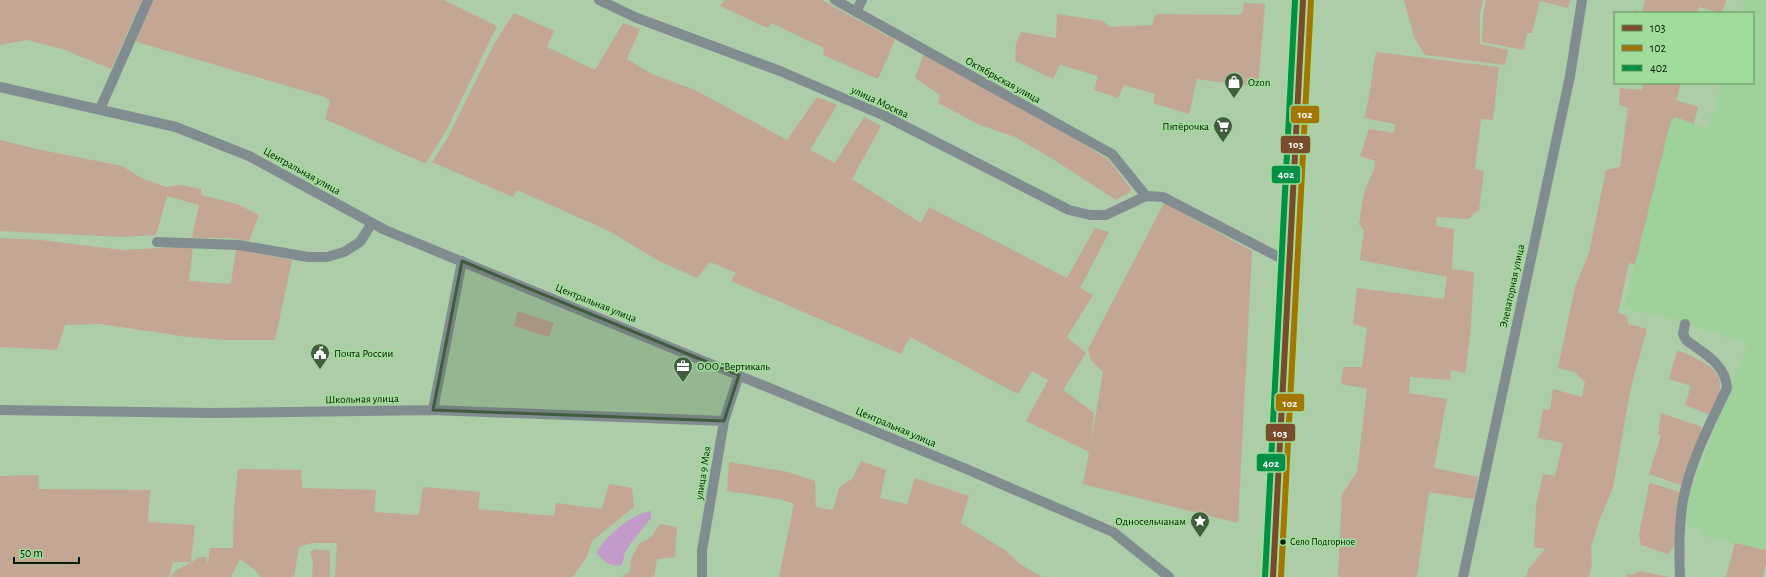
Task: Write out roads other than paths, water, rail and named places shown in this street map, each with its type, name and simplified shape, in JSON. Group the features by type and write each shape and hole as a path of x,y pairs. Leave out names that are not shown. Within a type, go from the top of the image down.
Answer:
{"main road":[{"path":"1274,577 1303,0"}],"street":[{"path":"100,109 148,0"},
{"name":"улица Москва","path":"599,0 637,18 780,71 885,116 1069,210 1090,215 1106,215 1146,196"},
{"name":"Октябрьская улица","path":"835,0 1112,154 1146,196"},
{"path":"856,12 862,0"},
{"name":"Элеваторная улица","path":"1463,577 1570,76 1582,0"},
{"name":"Центральная улица","path":"0,87 176,127 249,156 372,223 1113,532 1169,577"},
{"path":"1146,196 1163,197 1290,263"},
{"path":"157,242 238,245 308,257 327,257 344,252 360,242 372,223"},
{"path":"433,410 462,261"},
{"path":"1680,577 1683,500 1699,448 1727,388 1726,378 1722,369 1686,340 1684,334 1686,324"},
{"name":"улица 9 Мая","path":"702,577 702,551 724,420 739,375"},
{"name":"Школьная улица","path":"0,410 212,413 433,410 694,421 724,420"}],"place":[{"name":"Ozon","path":"1234,99"},
{"name":"Пятёрочка","path":"1223,143"},
{"name":"Почта России","path":"320,370"},
{"name":"ООО \"Вертикаль","path":"683,383"},
{"name":"Односельчанам","path":"1200,538"},
{"name":"Село Подгорное","path":"1283,542"}]}
